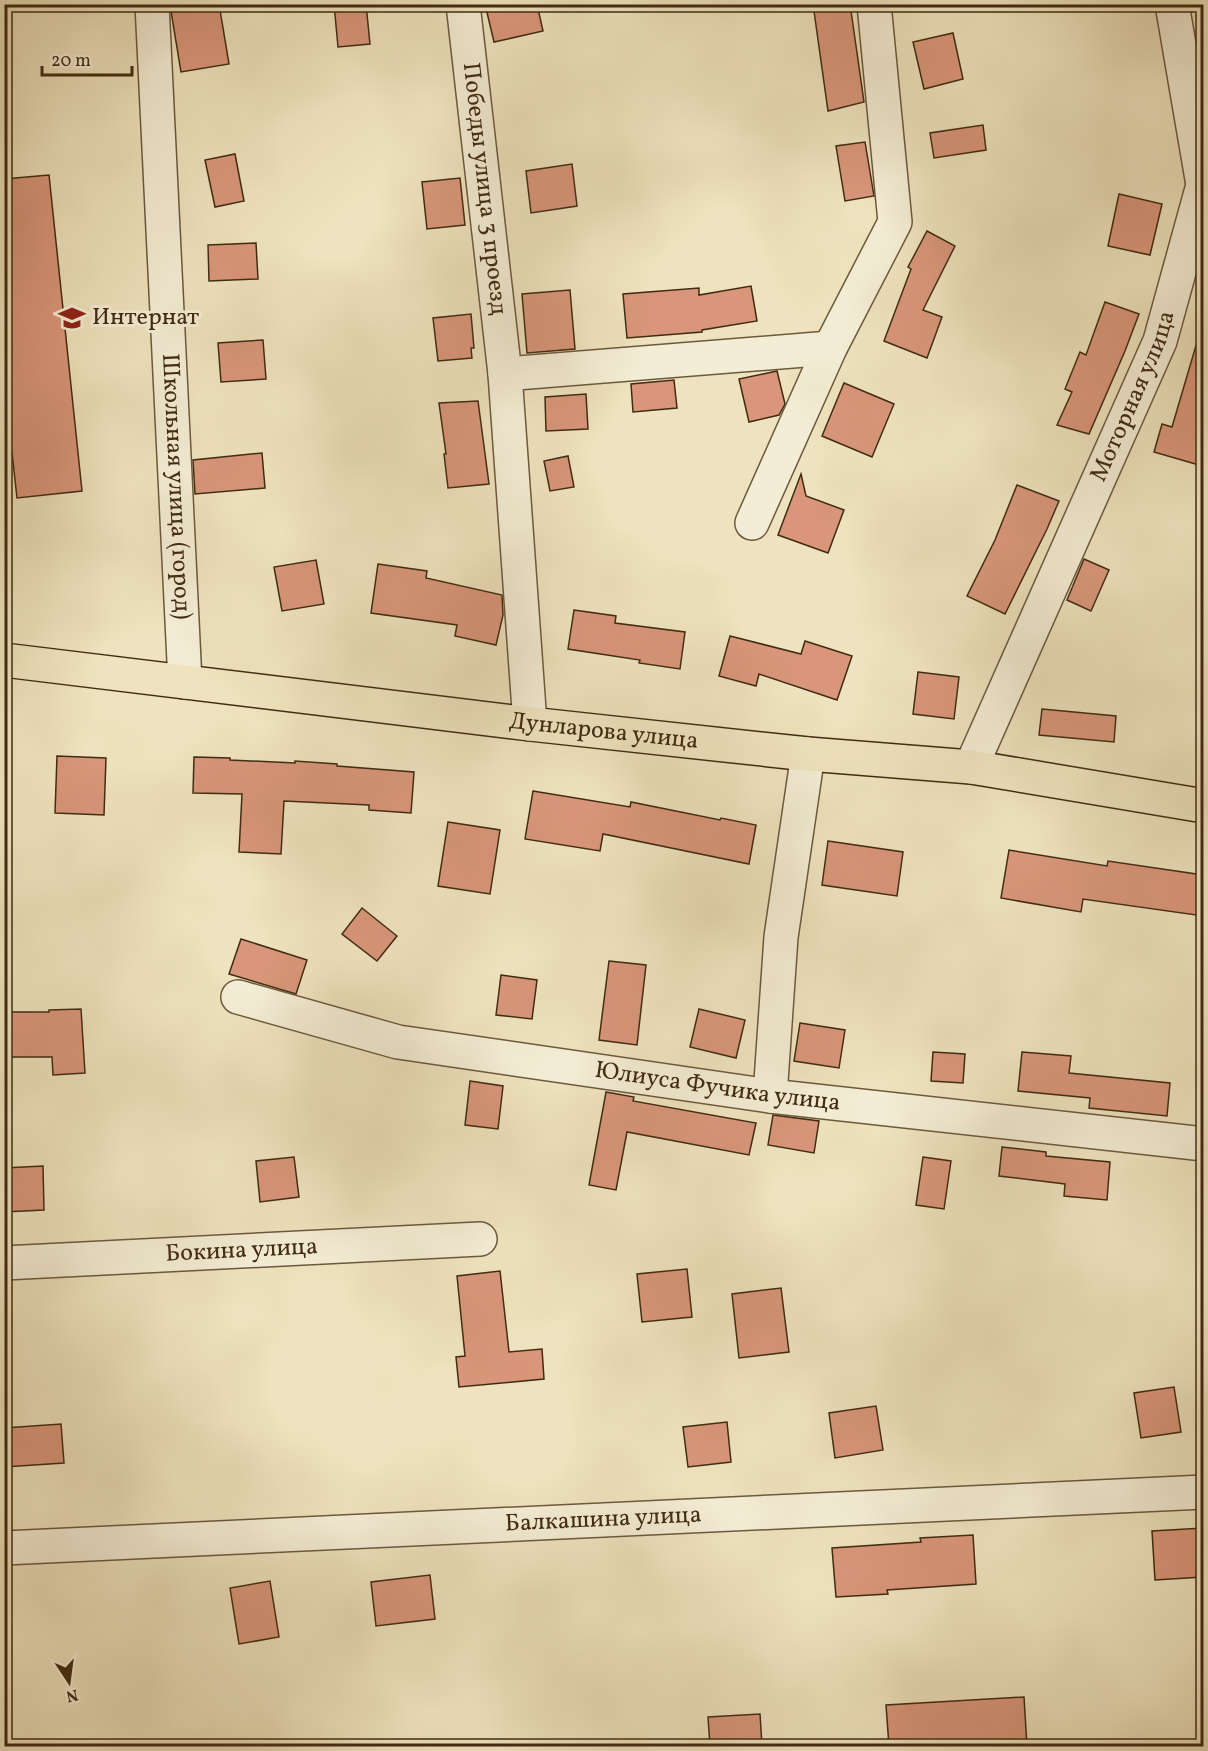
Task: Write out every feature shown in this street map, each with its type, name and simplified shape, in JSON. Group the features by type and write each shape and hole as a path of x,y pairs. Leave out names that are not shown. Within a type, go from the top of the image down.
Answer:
{"main road":[{"name":"Дунларова улица","path":"4,660 530,724 808,754 971,767 1203,806"}],"street":[{"name":"Школьная улица (город)","path":"152,4 185,682"},
{"name":"Победы улица 3 проезд","path":"463,4 505,374 530,724"},
{"path":"752,523 830,348 895,222 874,4"},
{"name":"Моторная улица","path":"971,767 1160,341 1203,185 1172,4"},
{"path":"505,374 830,348"},
{"path":"770,1096 781,937 808,754"},
{"name":"Юлиуса Фучика улица","path":"238,998 398,1042 770,1096 1203,1144"},
{"name":"Бокина улица","path":"4,1263 480,1239"},
{"name":"Балкашина улица","path":"4,1548 1203,1492"}],"building":[{"path":"219,4 229,64 181,72 171,11"},
{"path":"334,4 366,4 370,44 338,47"},
{"path":"485,4 537,4 543,31 494,42"},
{"path":"813,4 850,4 864,102 828,111"},
{"path":"953,33 963,79 924,89 913,42"},
{"path":"983,125 986,150 934,158 930,133"},
{"path":"865,142 874,196 845,201 836,146"},
{"path":"235,154 244,201 215,207 205,160"},
{"path":"572,164 577,206 531,213 526,171"},
{"path":"49,175 82,491 17,498 4,380 4,179"},
{"path":"460,178 465,225 427,229 422,182"},
{"path":"1119,194 1162,204 1150,255 1108,246"},
{"path":"927,231 955,246 923,310 942,317 927,358 884,341 911,269 908,267"},
{"path":"256,243 258,279 209,281 208,245"},
{"path":"751,286 757,321 702,330 702,332 627,338 623,294 699,288 699,295"},
{"path":"570,290 575,349 527,353 522,294"},
{"path":"1105,302 1139,314 1089,434 1057,425 1072,392 1065,389 1080,352 1086,355"},
{"path":"471,314 474,348 471,348 472,358 438,361 433,318"},
{"path":"263,340 266,379 221,382 218,343"},
{"path":"1197,342 1203,343 1203,449 1199,465 1154,452 1162,424 1172,427"},
{"path":"777,371 785,404 779,415 749,422 739,379"},
{"path":"674,380 677,408 633,412 631,384"},
{"path":"844,383 894,404 872,457 822,436"},
{"path":"586,394 588,429 546,431 545,397"},
{"path":"478,401 489,484 448,488 439,403"},
{"path":"262,453 265,488 195,494 193,460"},
{"path":"568,456 574,487 550,491 544,461"},
{"path":"801,474 806,496 844,510 828,553 778,535"},
{"path":"1017,485 1059,501 1005,614 967,596 995,540"},
{"path":"1084,559 1109,570 1091,611 1067,600"},
{"path":"316,560 324,604 282,611 274,567"},
{"path":"378,564 427,571 426,578 502,595 503,615 496,645 455,636 457,625 371,613"},
{"path":"574,610 616,616 615,623 685,632 680,669 639,663 640,660 568,649"},
{"path":"730,636 801,654 805,641 852,656 837,700 759,674 756,686 719,676"},
{"path":"918,672 959,677 954,719 913,714"},
{"path":"1042,709 1116,716 1114,742 1039,735"},
{"path":"57,756 106,758 104,815 55,813"},
{"path":"194,757 295,763 295,761 414,772 411,813 369,810 369,805 284,801 281,854 239,852 242,794 193,793"},
{"path":"533,791 630,807 631,802 756,825 749,864 603,834 600,851 525,839"},
{"path":"448,822 500,830 490,894 438,886"},
{"path":"828,841 903,852 897,896 822,885"},
{"path":"1009,850 1107,866 1108,861 1203,875 1203,916 1083,899 1081,912 1001,898"},
{"path":"362,908 397,936 377,961 342,934"},
{"path":"241,939 307,960 296,994 229,974"},
{"path":"609,961 646,965 637,1045 599,1040"},
{"path":"501,975 537,980 532,1019 496,1015"},
{"path":"81,1009 85,1073 53,1075 52,1057 4,1057 4,1012"},
{"path":"699,1009 745,1020 736,1058 690,1047"},
{"path":"800,1023 845,1030 839,1068 794,1061"},
{"path":"933,1052 965,1054 963,1083 931,1081"},
{"path":"1022,1052 1071,1056 1069,1073 1170,1083 1167,1116 1089,1108 1090,1098 1018,1091"},
{"path":"470,1081 503,1086 498,1129 465,1125"},
{"path":"606,1092 634,1097 633,1101 756,1123 749,1155 627,1132 616,1190 589,1185"},
{"path":"773,1115 819,1121 814,1153 768,1145"},
{"path":"1002,1147 1046,1152 1046,1156 1110,1162 1107,1200 1064,1196 1065,1184 999,1176"},
{"path":"294,1157 299,1197 260,1202 256,1161"},
{"path":"923,1157 951,1161 944,1209 916,1205"},
{"path":"43,1166 44,1210 4,1212 4,1168"},
{"path":"687,1269 692,1317 642,1322 637,1274"},
{"path":"500,1271 509,1352 542,1349 544,1379 459,1387 456,1357 465,1356 457,1276"},
{"path":"781,1288 789,1352 739,1358 732,1294"},
{"path":"1174,1387 1181,1432 1141,1438 1134,1393"},
{"path":"876,1406 883,1450 835,1458 829,1413"},
{"path":"727,1422 731,1462 688,1467 683,1427"},
{"path":"61,1424 64,1463 4,1467 4,1428"},
{"path":"1203,1528 1203,1577 1155,1580 1152,1531"},
{"path":"973,1535 976,1584 887,1590 888,1594 836,1597 832,1548 921,1542 920,1538"},
{"path":"430,1575 435,1619 376,1626 371,1582"},
{"path":"270,1581 279,1637 239,1644 230,1588"},
{"path":"1024,1697 1027,1746 889,1746 886,1705"},
{"path":"760,1714 762,1746 710,1746 708,1717"}],"place":[{"name":"Интернат","path":"72,318"}]}
